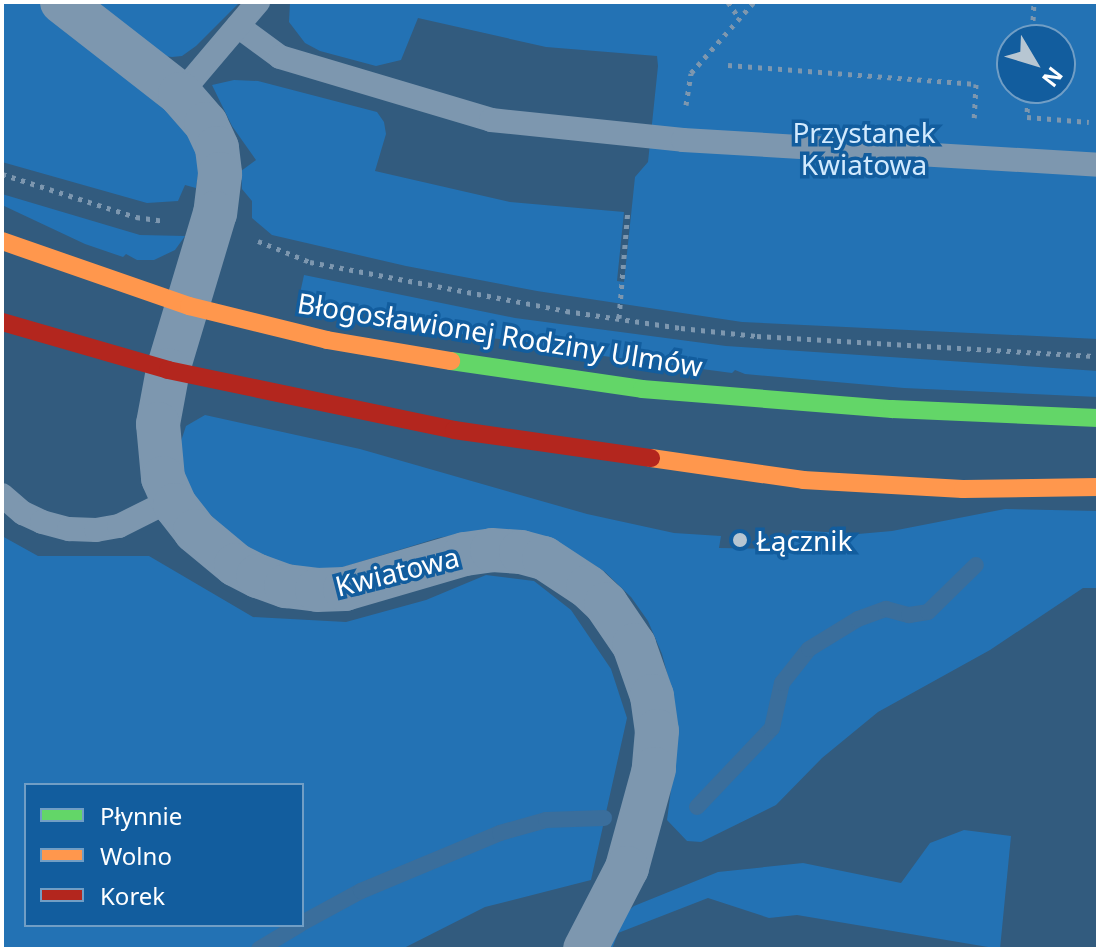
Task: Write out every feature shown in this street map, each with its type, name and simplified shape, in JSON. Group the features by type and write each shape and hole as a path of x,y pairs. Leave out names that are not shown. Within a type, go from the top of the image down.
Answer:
{"main road":[{"name":"Błogosławionej Rodziny Ulmów","path":"2,241 189,306 327,340 642,389 892,409 1098,418"},
{"path":"2,322 168,370 454,430 803,480 963,489 1098,487"}],"street":[{"name":"Kwiatowa","path":"62,2 180,94 212,136 220,174 210,233 160,401 158,449 163,478 195,531 236,565 286,586 345,589 465,554 492,550 544,558 565,570 606,604 634,645 643,666 657,731 654,769 627,868 585,949"}],"lane":[{"path":"180,94 258,2"},
{"path":"238,26 280,57 477,117 683,140 1098,165"},
{"path":"2,495 23,513 42,522 69,529 96,530 119,526 173,499"}],"path":[{"path":"728,2 739,18"},
{"path":"683,140 691,73 754,2"},
{"path":"1033,24 1034,2"},
{"path":"728,65 976,84 972,111 978,123"},
{"path":"1020,124 1027,117 1027,104"},
{"path":"1027,117 1098,123"},
{"path":"2,174 136,217 169,220"},
{"path":"619,318 628,209"},
{"path":"249,234 271,249 310,262 619,318 757,336 1098,356"}],"green space":[{"path":"2,2 37,2 89,37 174,110 195,148 199,168 196,188 185,185 178,201 147,203 2,162"},
{"path":"86,2 240,2 196,46 182,56 172,57 164,56"},
{"name":"Przystanek Kwiatowa","path":"290,2 1098,2 1098,339 742,322 537,291 406,266 272,235 252,218 252,201 242,189 241,171 256,160 232,126 212,85 234,80 258,81 377,112 384,122 386,134 375,171 510,202 624,212 617,281 624,282 635,177 648,162 657,56 546,47 418,18 401,60 376,66 320,51 305,43 289,22"},
{"path":"2,194 140,235 185,236 175,250 154,260 137,260 126,254 123,257 85,244 2,205"},
{"path":"304,275 515,318 726,346 1098,371 1098,397 904,388 745,374 735,370 732,373 543,348 542,344 466,335 311,303 299,298"},
{"path":"205,415 360,449 587,514 674,533 721,536 719,548 788,549 792,530 858,534 892,531 1005,509 1098,511 1098,588 1083,588 990,650 878,712 822,758 776,805 701,842 687,841 667,820 673,774 672,692 662,654 648,621 631,597 605,572 577,554 494,528 438,538 337,569 317,570 273,561 234,539 198,502 186,480 180,460 181,441 186,426"},
{"path":"2,536 38,556 149,556 253,617 346,622 426,600 486,575 534,581 571,610 611,669 627,718 591,880 485,907 402,949 2,949"},
{"path":"964,830 1011,836 1000,949 797,915 769,918 708,898 618,933 612,949 598,949 615,922 634,906 718,872 803,863 901,883 930,843"}],"waterway":[{"path":"697,807 772,728 782,683 809,649 858,619 886,609 909,615 928,612 976,565"},
{"path":"304,922 361,891 500,833 546,820 604,818"},
{"path":"259,949 296,927"}],"traffic: fast":[{"path":"451,361 642,389 892,409 1098,418"}],"traffic: slow":[{"path":"2,241 189,306 327,340 451,361"},
{"path":"651,458 803,480 963,489 1098,487"}],"traffic: jam":[{"path":"2,322 168,370 454,430 651,458"}],"place":[{"name":"Łącznik","path":"740,540"}]}
